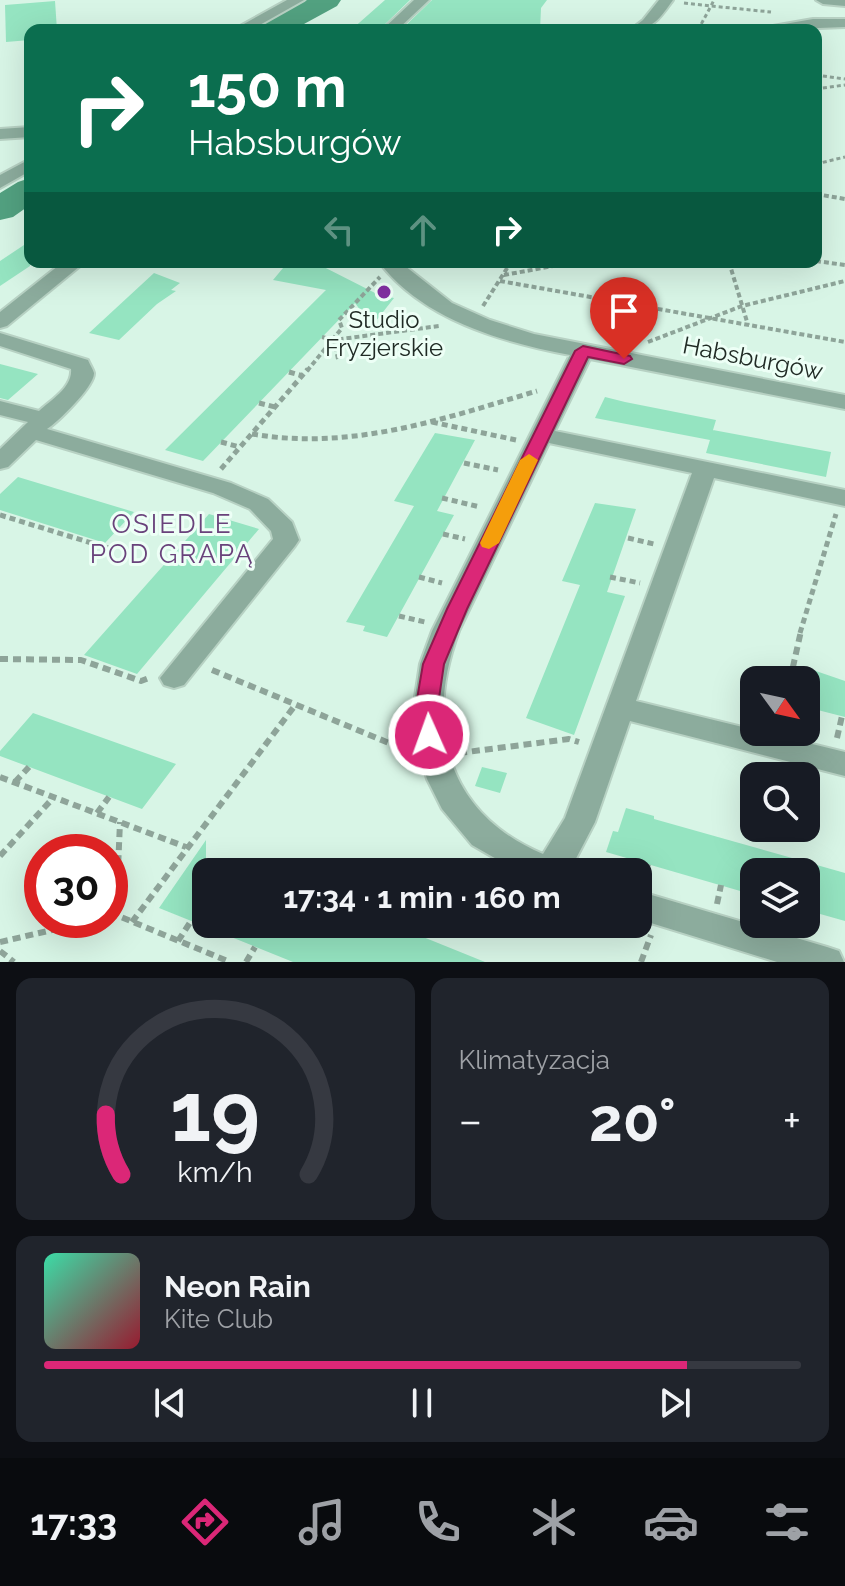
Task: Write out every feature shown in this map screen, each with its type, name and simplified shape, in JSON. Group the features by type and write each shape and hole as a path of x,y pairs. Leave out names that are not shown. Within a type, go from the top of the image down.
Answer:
{"street":[{"path":"251,24 297,0"},
{"path":"396,24 422,0"},
{"path":"823,0 845,2"},
{"path":"646,24 672,1"},
{"path":"807,24 845,23"},
{"path":"0,134 24,132"},
{"path":"0,183 24,168"},
{"path":"0,322 68,268"},
{"name":"Habsburgów","path":"385,269 459,316 509,333 583,351 845,402"},
{"path":"0,339 80,365 83,373 80,384 0,462"},
{"path":"524,858 483,837 440,778 427,705 433,664 583,351"},
{"path":"0,408 40,426 259,504 283,528 286,540 181,669"},
{"path":"539,440 705,469 843,498"},
{"path":"560,858 579,822 705,469"},
{"path":"620,708 845,764"},
{"path":"652,909 827,962"}],"path":[{"path":"701,24 714,0"},
{"path":"672,1 774,13"},
{"path":"822,76 845,79"},
{"path":"822,88 845,85"},
{"path":"822,163 845,157"},
{"path":"830,196 833,188"},
{"path":"822,195 845,199"},
{"path":"822,262 845,265"},
{"path":"480,310 508,268"},
{"path":"504,275 542,268"},
{"path":"731,268 748,325"},
{"path":"208,484 334,340 342,328 339,320 385,269"},
{"path":"500,281 596,295 845,342"},
{"path":"640,346 742,306 845,281"},
{"path":"322,337 334,340 448,325"},
{"path":"334,340 338,359"},
{"path":"289,372 303,376"},
{"path":"252,434 294,442 320,442 429,422 555,386 565,387"},
{"path":"259,403 275,407"},
{"path":"429,422 539,440"},
{"path":"221,442 240,447"},
{"path":"464,463 522,475"},
{"path":"442,498 504,512"},
{"path":"793,666 843,498"},
{"path":"0,515 74,535 111,549"},
{"path":"0,659 81,660 141,681 181,669 296,704 419,755 569,739 605,749"},
{"path":"132,922 296,704"},
{"path":"15,782 29,767"},
{"path":"0,777 186,847"},
{"path":"0,856 54,797"},
{"path":"97,813 109,797"},
{"path":"119,834 120,822"},
{"path":"128,921 230,962"},
{"path":"178,941 191,921"},
{"path":"0,942 24,936"},
{"path":"246,962 255,947"},
{"path":"0,951 14,962"}],"building":[{"path":"385,0 410,0 385,24 358,24"},
{"path":"432,0 547,0 541,8 540,24 407,24"},
{"path":"55,1 57,24 24,24 24,40 6,42 5,5"},
{"path":"24,245 24,268 27,268 0,286 0,261"},
{"path":"283,268 326,268 379,295 394,298 372,326 355,303 203,461 165,450 326,290 273,280"},
{"path":"154,273 180,283 171,290 176,291 157,304 119,340 89,333"},
{"path":"0,364 38,374 8,400 0,398"},
{"path":"605,397 716,420 710,440 595,418"},
{"path":"713,430 831,452 826,477 706,453"},
{"path":"435,433 475,440 437,511 454,515 387,637 363,631 365,626 346,622 414,506 394,501"},
{"path":"18,477 134,512 105,543 0,510 0,494"},
{"path":"595,503 636,509 607,592 625,596 574,735 526,718 580,585 562,581"},
{"path":"209,514 259,529 137,674 84,655"},
{"path":"820,672 845,681 845,717 820,711"},
{"path":"33,713 176,764 142,809 0,756 0,751"},
{"path":"482,767 507,773 500,793 475,786"},
{"path":"626,808 654,816 654,819 792,858 740,858 740,891 652,865 652,858 627,858 606,852 613,831 618,832"},
{"path":"206,840 206,858 194,858"},
{"path":"192,860 192,921 159,908"},
{"path":"820,866 845,873 845,921 820,914"},
{"path":"233,938 426,938 485,962 293,962"}],"waterway":[{"path":"283,24 327,0"},
{"path":"0,209 24,193"}],"slow traffic":[{"path":"489,543 529,460"}],"place":[{"name":"Studio Fryzjerskie","path":"384,292"}],"district":[{"name":"OSIEDLE POD GRAPĄ","path":"172,539"}],"route":[{"path":"429,735 427,705 433,664 583,351 624,359"}]}
